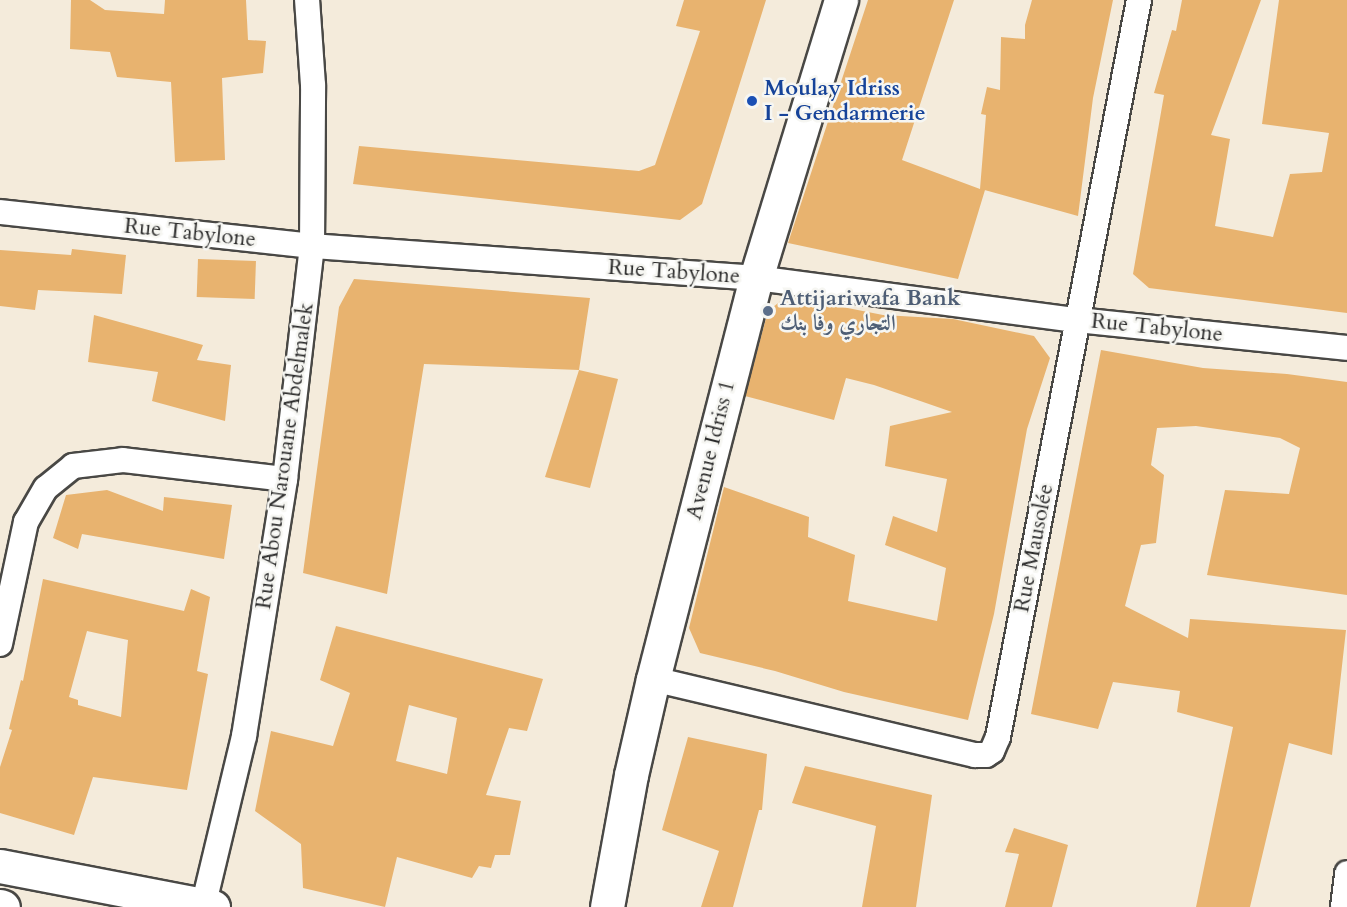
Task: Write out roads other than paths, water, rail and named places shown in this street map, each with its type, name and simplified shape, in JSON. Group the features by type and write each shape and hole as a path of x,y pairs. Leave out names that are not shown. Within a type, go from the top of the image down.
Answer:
{"street":[{"name":"Rue Abou Narouane Abdelmalek","path":"207,906 244,736 285,479 312,246 313,85 307,0"},
{"name":"Avenue Idriss 1","path":"607,907 631,775 652,679 756,278 842,0"},
{"name":"Rue Mausolée","path":"652,679 975,755 986,755 992,751 998,737 1139,0"},
{"name":"Rue Tabylone","path":"0,212 312,246 756,278 1077,320 1347,348"},
{"path":"0,644 26,522 46,488 73,466 123,460 285,479"},
{"path":"0,866 207,906"},
{"path":"1343,907 1347,873"}],"place":[{"name":"Moulay Idriss I - Gendarmerie","path":"752,101"},
{"name":"Attijariwafa Bank التجاري وفا بنك","path":"768,311"}]}
